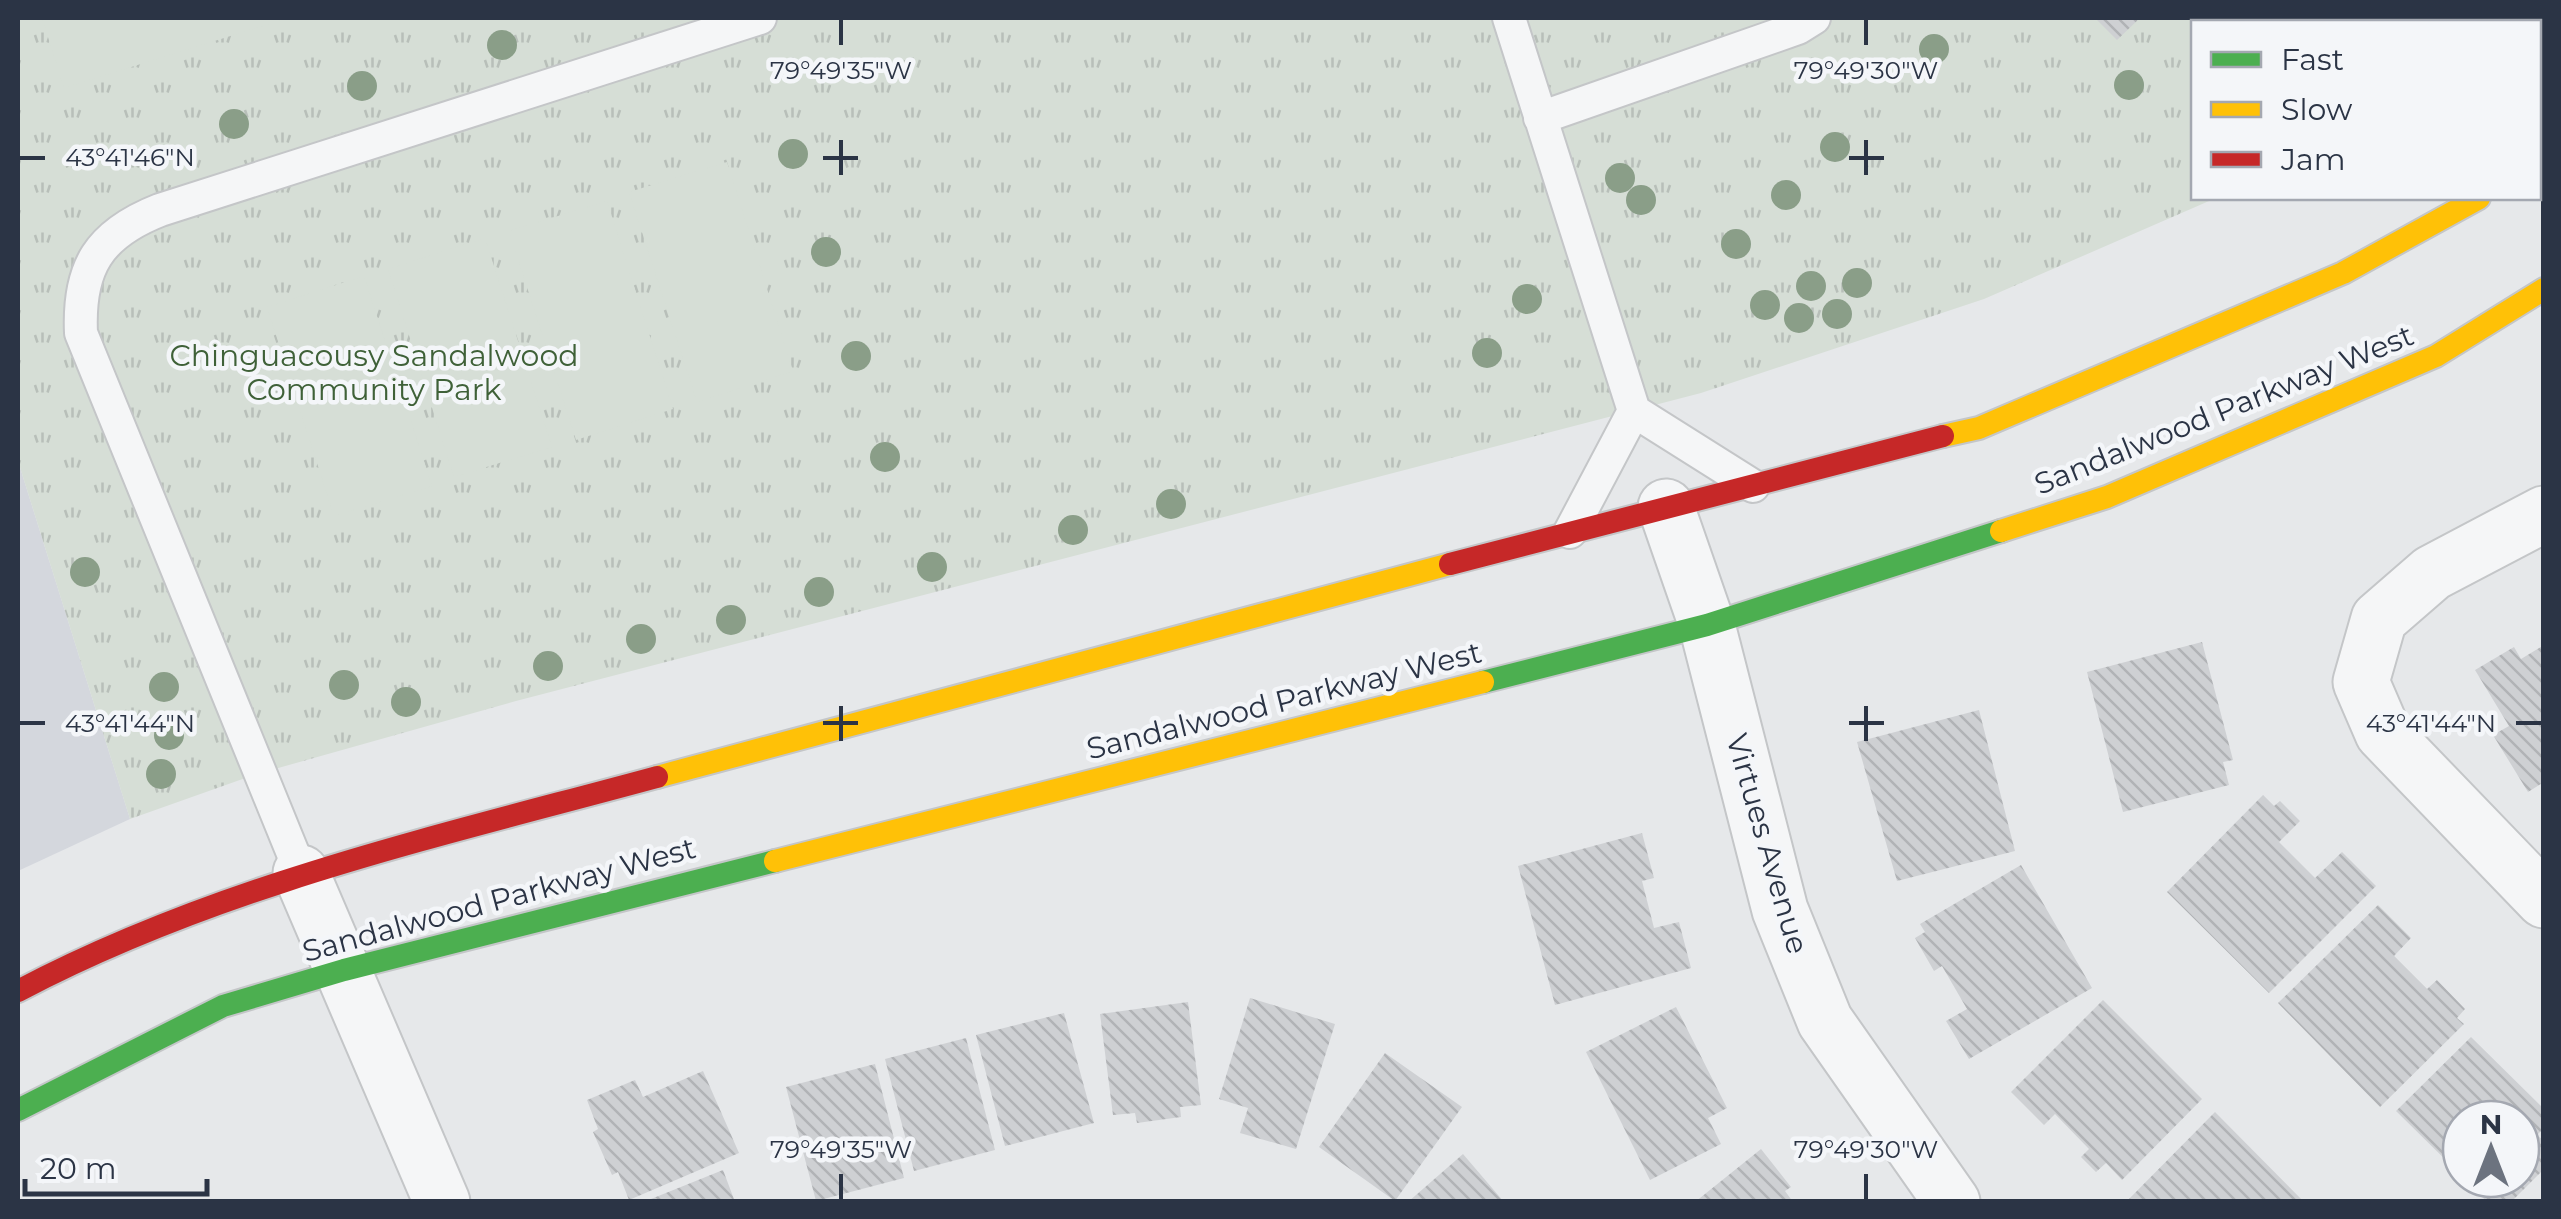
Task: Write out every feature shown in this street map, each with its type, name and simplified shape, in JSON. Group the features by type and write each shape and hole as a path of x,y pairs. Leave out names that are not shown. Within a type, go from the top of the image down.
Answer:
{"main road":[{"path":"18,991 76,959 172,918 301,873 1570,532 1978,428 2343,273 2475,200"},
{"name":"Sandalwood Parkway West","path":"18,1110 224,1006 344,970 1707,625 2107,497 2436,356 2544,289"}],"street":[{"name":"Virtues Avenue","path":"1666,507 1707,625 1780,910 1825,1021 1952,1202"},
{"path":"2544,514 2432,573 2379,619 2361,682 2383,733 2544,900"},
{"path":"301,873 442,1202"}],"lane":[{"path":"301,873 81,333 80,300 88,269 105,242 130,222 160,210 760,18"},
{"path":"1508,18 1634,411 1752,486"},
{"path":"1540,118 1798,28 1814,18"},
{"path":"1570,532 1634,411"}],"shaded area":[{"path":"18,461 130,819 18,871"}],"green space":[{"name":"Chinguacousy Sandalwood Community Park","path":"18,18 2544,19 2191,20 2191,200 2211,200 1984,299 1701,393 516,701 257,774 130,819 18,461"},
{"path":"42,18 288,18 64,88"},
{"path":"727,162 793,371 697,402 629,192"},
{"path":"607,201 673,409 576,440 509,231"},
{"path":"485,238 552,447 454,477 388,269"},
{"path":"364,276 432,486 334,516 267,307"}],"building":[{"path":"2095,18 2140,18 2117,40"},
{"path":"2202,642 2233,760 2223,762 2229,785 2123,812 2087,672"},
{"path":"2544,645 2544,782 2528,792 2493,735 2509,726 2475,670 2514,647 2521,659"},
{"path":"1979,710 2015,851 1897,881 1857,742"},
{"path":"2263,795 2274,806 2280,801 2300,821 2279,842 2315,878 2342,852 2376,886 2269,993 2167,892"},
{"path":"1642,833 1654,878 1642,881 1654,928 1679,922 1691,968 1555,1005 1518,866"},
{"path":"2021,865 2092,988 1969,1059 1946,1021 1967,1009 1942,966 1934,971 1915,938 1925,932 1920,924"},
{"path":"2378,905 2411,938 2394,956 2427,989 2437,980 2465,1009 2457,1018 2464,1024 2380,1107 2278,1003"},
{"path":"1250,998 1335,1024 1296,1149 1240,1133 1248,1108 1219,1099"},
{"path":"2103,1000 2202,1099 2122,1180 2106,1163 2096,1172 2081,1157 2089,1149 2055,1114 2044,1125 2011,1092"},
{"path":"1188,1002 1201,1105 1180,1107 1181,1117 1137,1123 1135,1113 1113,1115 1100,1014"},
{"path":"1676,1007 1727,1108 1708,1118 1721,1144 1650,1180 1586,1052"},
{"path":"1064,1013 1094,1123 1005,1146 976,1035"},
{"path":"2471,1037 2534,1099 2441,1099 2441,1155 2396,1111"},
{"path":"966,1038 995,1150 914,1171 885,1059"},
{"path":"1385,1053 1462,1107 1395,1201 1319,1147"},
{"path":"875,1064 904,1178 816,1201 786,1087"},
{"path":"703,1071 739,1153 629,1200 618,1172 612,1175 593,1132 598,1129 587,1100 635,1080 643,1097"},
{"path":"2541,1106 2544,1109 2541,1131"},
{"path":"2215,1112 2304,1202 2126,1202"},
{"path":"2541,1138 2544,1141 2541,1172"},
{"path":"1761,1149 1791,1187 1785,1191 1793,1202 1695,1202"},
{"path":"1463,1154 1504,1202 1408,1202"},
{"path":"723,1170 735,1202 646,1202 646,1201"},
{"path":"2484,1199 2514,1199 2511,1202"}],"traffic: fast":[{"path":"1483,682 1707,625 2001,531"},
{"path":"18,1110 223,1006 344,970 775,861"}],"traffic: slow":[{"path":"1943,436 1979,428 2343,273 2475,200"},
{"path":"2001,531 2107,497 2436,356 2544,289"},
{"path":"657,777 1450,564"},
{"path":"775,861 1483,682"}],"traffic: jam":[{"path":"1450,564 1943,436"},
{"path":"18,991 94,954 251,892 412,843 657,777"}]}
